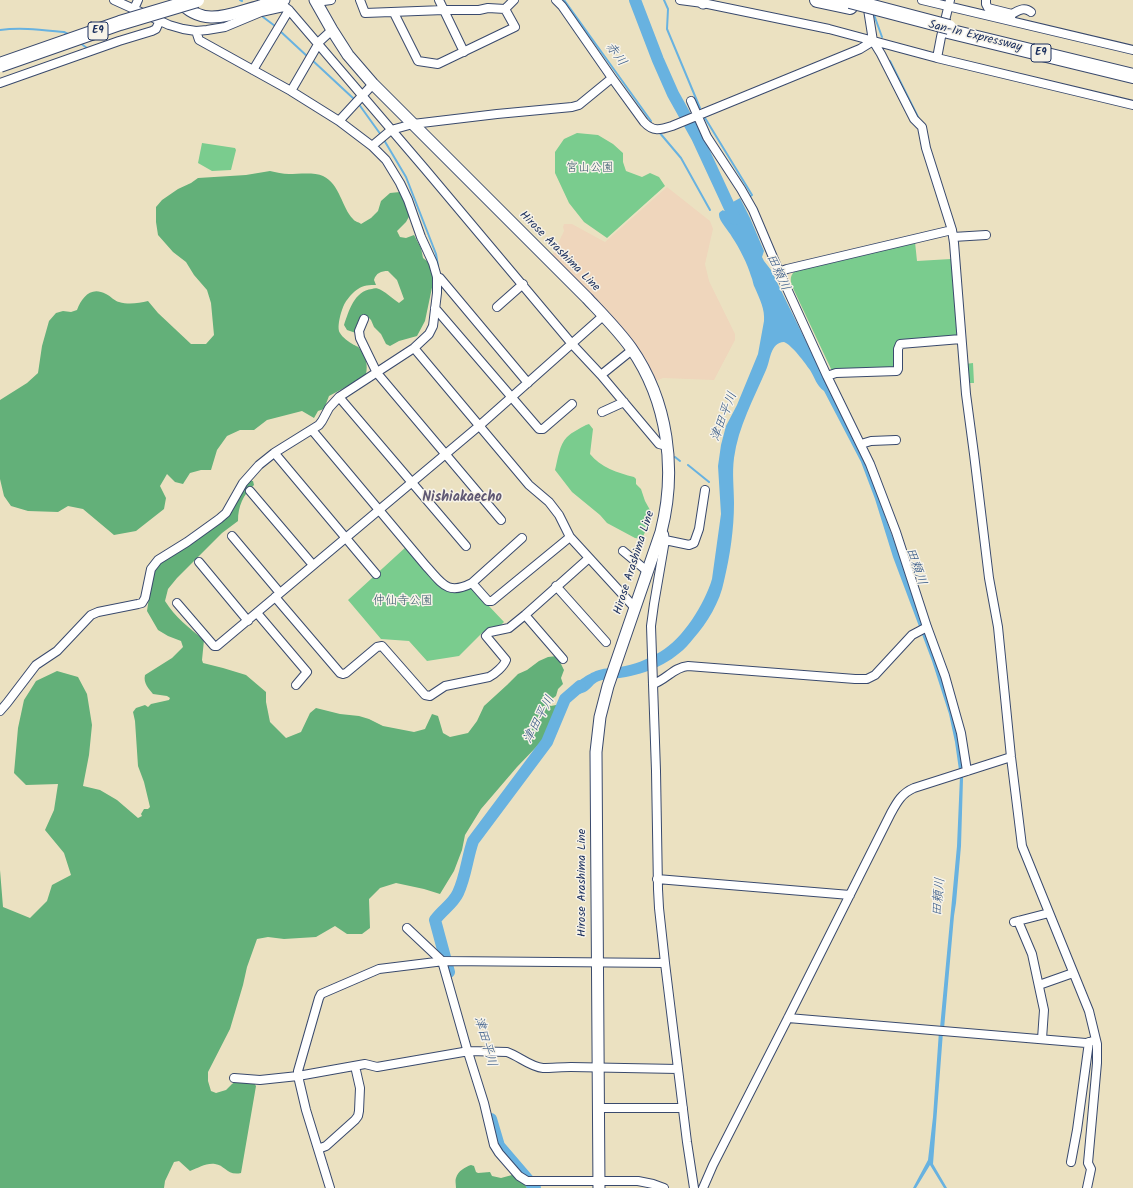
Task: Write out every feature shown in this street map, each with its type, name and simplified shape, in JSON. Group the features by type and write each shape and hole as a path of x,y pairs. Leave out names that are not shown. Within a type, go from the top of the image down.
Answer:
{"highway":[{"name":"E9","path":"0,62 119,20 184,0"},
{"name":"E9","path":"0,65 120,24 197,0"},
{"name":"San-In Expressway","path":"817,0 848,3 1133,76"},
{"name":"San-In Expressway","path":"949,29 1133,70"}],"main road":[{"path":"178,0 183,6 197,14 208,17 228,16 259,6 281,3"},
{"name":"Hirose Arashima Line","path":"315,1 348,55 373,84 587,298 617,330 632,350 645,372 659,407 667,446 669,480 663,536 647,571 608,686 600,717 596,752 598,1184"}],"street":[{"path":"114,0 183,29 196,30 207,30 225,26 261,12 284,7 281,3"},
{"path":"134,9 138,0"},
{"path":"315,1 330,0"},
{"path":"360,0 365,13 479,10 488,8 505,9 514,0"},
{"path":"439,0 464,52"},
{"path":"556,0 562,6 612,78 649,127 656,129 672,126 860,49 873,41"},
{"path":"680,0 702,1 829,29 937,58 1133,105"},
{"path":"867,0 873,41 882,54 914,119 922,127 926,148 952,234 966,394 989,578 998,627 1011,757 1022,846 1089,1011 1097,1063 1088,1164 1091,1169 1087,1188"},
{"path":"922,0 949,3 1011,17 1133,50"},
{"path":"986,0 988,8 1011,17"},
{"path":"281,3 659,444 667,446"},
{"path":"253,70 281,3"},
{"path":"937,58 949,3"},
{"path":"1011,17 1024,8 1031,12"},
{"path":"394,13 418,61 438,64 515,27 505,9"},
{"path":"0,83 119,41 152,31 156,29 160,20"},
{"path":"0,711 8,703 36,666 57,651 91,615 98,612 142,603 145,598 151,569 158,560 220,519 226,513 243,483 259,465 274,453 312,430 322,421 329,408 340,397 414,348 424,340 432,330 437,277 433,263 421,238 408,200 386,160 372,146 339,121 291,91 199,40 196,30"},
{"path":"291,91 320,41 332,30"},
{"path":"372,146 391,130 413,124 497,114 572,108 579,105 612,78"},
{"path":"339,121 373,84"},
{"path":"691,101 696,116 707,137 753,210 779,272 870,464 896,532 923,628 945,676 961,733 965,772"},
{"path":"779,272 787,269 952,234 986,235"},
{"path":"437,277 440,278 528,383"},
{"path":"497,308 523,284"},
{"path":"435,308 539,429 543,429 572,404"},
{"path":"177,603 214,646 217,646 512,398 603,316"},
{"path":"364,319 359,331 360,338 377,373 501,520"},
{"path":"827,376 836,373 896,371 898,369 898,349 900,344 961,339"},
{"path":"414,348 529,485 549,502 559,515 570,537 634,608"},
{"path":"601,375 632,350"},
{"path":"340,397 466,546"},
{"path":"602,412 624,402"},
{"path":"312,430 444,586 453,589 467,586 472,583 522,538"},
{"path":"861,444 871,441 896,440"},
{"path":"277,456 376,574"},
{"path":"694,1188 658,908 652,620 663,536 689,545 694,543 699,529 705,490"},
{"path":"250,491 313,565"},
{"path":"232,536 340,673 346,673 377,647 382,646 425,695 429,696 432,696 445,686 489,677 492,675 505,663 506,660 486,636 490,632 509,628 589,558"},
{"path":"472,583 488,601 492,601 570,537"},
{"path":"623,551 647,571"},
{"path":"199,562 248,621"},
{"path":"556,586 606,642"},
{"path":"257,613 308,672 296,685"},
{"path":"525,615 562,659"},
{"path":"653,684 660,681 678,668 688,666 867,679 876,675 912,634 923,628"},
{"path":"703,1188 712,1164 899,799 908,790 1011,757"},
{"path":"657,879 850,895"},
{"path":"1042,1039 1044,1010 1039,985 1031,950 1016,922 1049,912"},
{"path":"407,928 445,961 471,1051 496,1149 519,1176 530,1181 598,1184 638,1181 664,1188"},
{"path":"330,1188 298,1076 298,1071 321,994 379,969 445,961 596,961 665,963"},
{"path":"1039,985 1073,973"},
{"path":"788,1018 1042,1039 1093,1041"},
{"path":"1071,1162 1093,1041"},
{"path":"234,1078 260,1080 298,1076 365,1064 377,1067 471,1051 507,1052 532,1065 543,1068 571,1067 678,1069"},
{"path":"318,1149 326,1146 358,1116 360,1088 355,1066"},
{"path":"598,1108 683,1108"}],"shaded area":[{"path":"667,187 710,221 713,229 705,264 709,281 735,334 735,340 714,380 663,378 656,381 644,360 551,258 564,231 564,224 572,224 605,242"}],"green space":[{"name":"宮山公園","path":"577,133 598,135 613,144 623,153 623,162 626,171 642,177 650,173 659,177 665,186 607,238 584,222 569,203 555,173 555,152 564,139"},
{"path":"202,143 235,148 236,150 231,170 212,171 198,163"},
{"path":"270,171 287,174 311,174 323,176 329,180 337,190 349,214 354,220 361,224 371,218 378,211 381,201 390,193 400,192 406,202 410,215 406,222 397,231 400,237 406,238 414,235 421,248 423,258 432,265 434,278 425,321 417,336 399,341 390,346 386,344 381,334 374,327 368,317 363,316 356,333 347,330 344,325 353,302 366,291 374,288 379,289 399,303 404,299 397,280 388,271 381,272 377,274 374,280 376,285 362,287 349,297 344,305 339,322 339,330 341,335 359,348 363,353 367,364 366,374 357,381 329,396 324,409 318,411 314,418 302,411 267,420 254,430 240,430 227,436 217,450 211,470 201,470 190,473 183,484 175,482 167,474 160,486 166,498 164,509 136,531 114,535 83,509 68,506 58,512 28,511 11,506 4,496 0,479 0,400 27,383 38,373 42,346 49,321 56,313 77,310 84,297 96,291 108,295 123,303 148,301 158,313 191,344 206,344 214,335 211,303 207,290 194,275 186,262 173,252 158,235 156,207 162,200 198,178 246,175"},
{"path":"915,242 917,261 951,259 957,338 898,342 894,370 832,371 792,286 792,275 796,270"},
{"path":"973,363 974,383 967,383 965,364"},
{"path":"589,424 593,429 590,454 594,459 604,466 634,477 636,479 636,484 641,489 650,510 642,539 635,538 607,523 600,515 572,492 555,470 559,452 564,440 573,432"},
{"path":"250,481 253,481 254,485 242,501 238,521 222,533 177,578 168,589 165,601 188,627 204,640 203,663 246,675 266,692 266,702 270,722 286,738 301,732 310,713 316,708 340,714 359,716 383,726 414,732 425,729 432,714 438,716 443,733 450,737 468,733 477,721 484,706 518,674 527,670 539,661 548,657 557,656 564,670 561,678 563,684 558,689 556,696 549,701 548,705 559,706 555,717 541,742 517,767 481,809 465,835 462,850 454,871 440,894 396,883 380,888 369,899 370,928 362,934 347,934 335,926 316,937 284,939 268,937 257,939 247,967 230,1029 208,1072 208,1081 211,1091 216,1093 226,1090 238,1080 254,1083 256,1086 241,1173 236,1174 229,1172 221,1166 215,1164 205,1165 190,1171 179,1161 174,1162 165,1181 164,1188 0,1188 0,870 3,907 30,918 47,901 52,885 71,875 64,853 45,830 54,810 58,784 26,785 14,773 18,728 24,700 36,681 57,671 78,677 87,694 92,725 89,755 83,786 100,790 117,800 138,818 142,816 141,814 144,809 148,809 150,807 144,782 138,766 133,712 136,708 145,705 148,707 151,704 169,700 170,698 167,696 153,694 148,688 145,675 172,658 183,647 181,641 158,630 147,611 153,570 159,563 192,542 237,497"},
{"name":"仲仙寺公園","path":"407,546 443,587 471,587 504,622 500,626 490,627 482,633 459,656 427,661 409,641 381,639 348,600"},
{"path":"471,1165 474,1166 476,1172 478,1173 490,1172 492,1176 501,1178 512,1175 515,1176 524,1183 527,1188 456,1188 458,1173"}],"water":[{"path":"740,198 764,251 762,257 771,270 866,464 949,700 957,730 963,769 959,770 949,714 932,661 893,557 875,499 861,462 824,391 817,384 810,370 802,359 784,342 779,343 773,348 766,370 739,435 733,464 734,513 730,552 722,589 708,619 687,646 672,659 636,675 599,681 585,692 568,698 573,686 592,673 601,669 636,663 655,655 669,646 685,630 692,620 709,588 712,579 721,514 718,466 721,445 726,426 737,405 758,354 764,321 762,304 745,261 738,246 719,217 720,212 723,210 726,211 724,207"},
{"path":"960,776 963,776 961,846 944,1029 940,1028 957,846"},
{"path":"939,1031 943,1032 933,1164 947,1188 944,1188 930,1165 916,1188 913,1188 928,1160 933,1117"}],"waterway":[{"name":"赤川","path":"564,0 651,121"},
{"name":"田頼川","path":"635,0 673,94 697,137 735,219"},
{"path":"664,0 668,9 667,29 700,108"},
{"path":"873,12 882,37"},
{"path":"263,17 275,26"},
{"path":"0,30 40,30 64,32 70,35"},
{"path":"280,31 308,57"},
{"path":"80,43 87,48"},
{"path":"312,60 354,99"},
{"path":"890,61 919,119"},
{"path":"358,103 381,135"},
{"path":"705,118 752,195 748,198"},
{"name":"赤川","path":"659,132 681,158 710,210"},
{"path":"384,140 406,177 436,254 438,266"},
{"path":"675,457 680,461"},
{"path":"688,465 709,482"},
{"name":"津田平川","path":"449,972 435,920 458,893 463,880 473,841 547,742 565,699 580,686"},
{"name":"津田平川","path":"491,1119 499,1146 535,1188"}],"district":[{"name":"Nishiakaecho","path":"462,499"}]}
